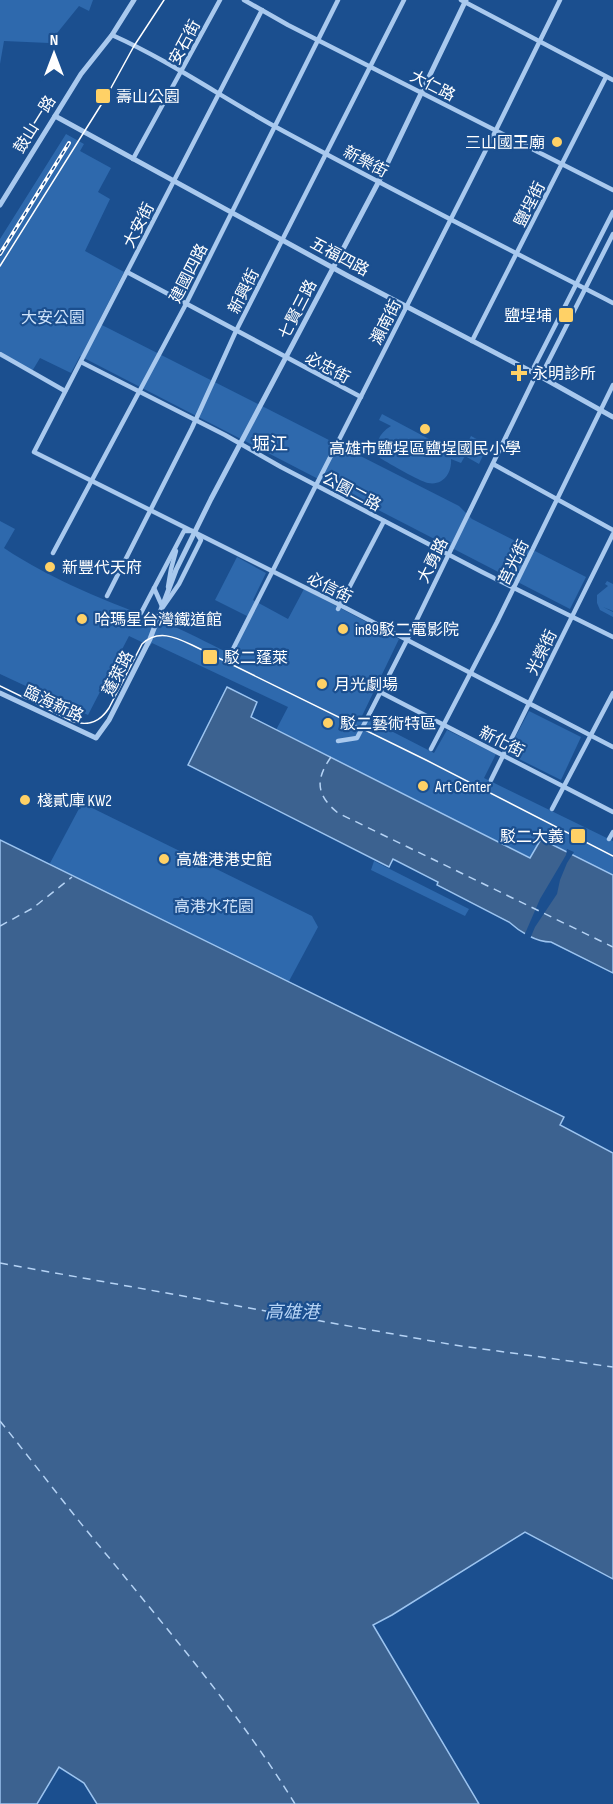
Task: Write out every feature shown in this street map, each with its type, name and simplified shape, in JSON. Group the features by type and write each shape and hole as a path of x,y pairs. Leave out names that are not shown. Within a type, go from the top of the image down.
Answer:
{"street":[{"name":"鼓山一路","path":"0,205 81,74 112,34 134,0"},
{"name":"安石街","path":"133,159 220,0"},
{"name":"大仁路","path":"244,0 613,190"},
{"name":"建國四路","path":"53,553 186,304 338,0"},
{"name":"新興街","path":"107,596 195,420 236,331 404,0"},
{"name":"瀨南街","path":"230,655 560,0"},
{"path":"464,1 613,80"},
{"name":"七賢三路","path":"158,618 176,570 379,181 464,1"},
{"name":"大安街","path":"34,452 262,10"},
{"name":"新樂街","path":"112,34 326,154 613,303"},
{"name":"鹽埕街","path":"472,341 606,77"},
{"name":"五福四路","path":"55,116 613,417"},
{"name":"大勇路","path":"536,374 534,367 613,212"},
{"name":"大勇路","path":"338,741 357,738 536,374 544,370 613,234"},
{"name":"必忠街","path":"127,272 361,397"},
{"path":"0,354 65,391"},
{"name":"公園二路","path":"81,362 513,588 613,637"},
{"name":"莒光街","path":"431,749 613,384"},
{"name":"必信街","path":"34,452 272,571 613,747"},
{"path":"493,464 557,498 613,532"},
{"path":"339,607 384,521"},
{"path":"141,613 184,531 195,532"},
{"name":"七賢三路","path":"161,609 179,584 201,540 195,532"},
{"name":"光榮街","path":"491,780 613,532"},
{"name":"七賢三路","path":"168,591 171,569 181,537"},
{"path":"154,588 161,609"},
{"name":"蓬萊路","path":"96,738 109,720 150,639 158,618"},
{"name":"新化街","path":"380,692 613,812"},
{"name":"臨海新路","path":"0,693 96,738"},
{"path":"552,809 613,693"},
{"path":"609,840 613,832"}],"green space":[{"path":"0,0 93,0 89,11 79,6 49,43 4,41 0,64"},
{"name":"大安公園","path":"66,134 84,144 80,151 111,168 98,192 110,199 85,251 124,272 98,323 459,506 472,519 586,577 570,609 80,356 71,373 40,358 31,373 0,357 0,239"},
{"path":"382,414 461,456 471,436 488,445 479,464 465,456 461,463 451,459 446,477 438,482 428,483 380,458 377,448 378,440 391,426 379,420"},
{"name":"駁二藝術特區","path":"0,521 15,529 4,548 22,560 81,589 179,629 229,653 247,616 215,600 237,557 266,573 253,600 288,619 304,589 399,639 362,716 434,753 447,730 496,754 484,778 613,841 613,875 541,839 531,858 276,730 288,707 152,643 150,646 129,636 88,715 0,674"},
{"path":"607,581 613,584 613,611 603,607 613,612 613,617 600,610 597,603 597,595 608,586 605,584"},
{"path":"529,711 581,737 561,780 507,753"},
{"name":"高港水花園","path":"82,803 312,916 318,927 288,983 49,865"},
{"path":"374,861 469,909 465,916 371,870"}],"water":[{"path":"227,687 257,702 251,717 530,858 541,839 613,875 613,973 551,942 528,936 509,922 437,885 438,882 393,859 389,867 188,765"},
{"name":"高雄港","path":"0,840 564,1117 560,1125 613,1153 613,1579 525,1532 373,1625 479,1804 97,1804 84,1783 59,1767 37,1804 0,1804"}],"pier":[{"path":"567,849 574,852 560,880 557,894 535,927 530,939 524,936 540,899 566,855"}],"ferry route":[{"path":"331,757 322,773 320,787 325,800 338,813 613,947"},
{"path":"0,926 33,908 72,877"},
{"path":"0,1263 454,1345 613,1367"},
{"path":"0,1421 207,1679 253,1740 295,1804"}],"tram line":[{"path":"0,266 164,0"},
{"path":"0,686 74,722 89,723 98,720 109,708 142,644 154,637 173,637 426,760 613,856"}],"railway":[{"path":"0,254 69,143"}],"place":[{"name":"壽山公園","path":"103,96"},
{"name":"三山國王廟","path":"557,142"},
{"name":"鹽埕埔","path":"566,315"},
{"name":"永明診所","path":"519,373"},
{"name":"高雄市鹽埕區鹽埕國民小學","path":"425,429"},
{"name":"新豐代天府","path":"50,567"},
{"name":"哈瑪星台灣鐵道館","path":"82,619"},
{"name":"in89駁二電影院","path":"343,629"},
{"name":"駁二蓬萊","path":"210,657"},
{"name":"月光劇場","path":"322,684"},
{"name":"駁二藝術特區","path":"328,723"},
{"name":"Art Center","path":"423,786"},
{"name":"棧貳庫 KW2","path":"25,800"},
{"name":"駁二大義","path":"578,836"},
{"name":"高雄港港史館","path":"164,859"}],"district":[{"name":"堀江","path":"270,444"}]}
